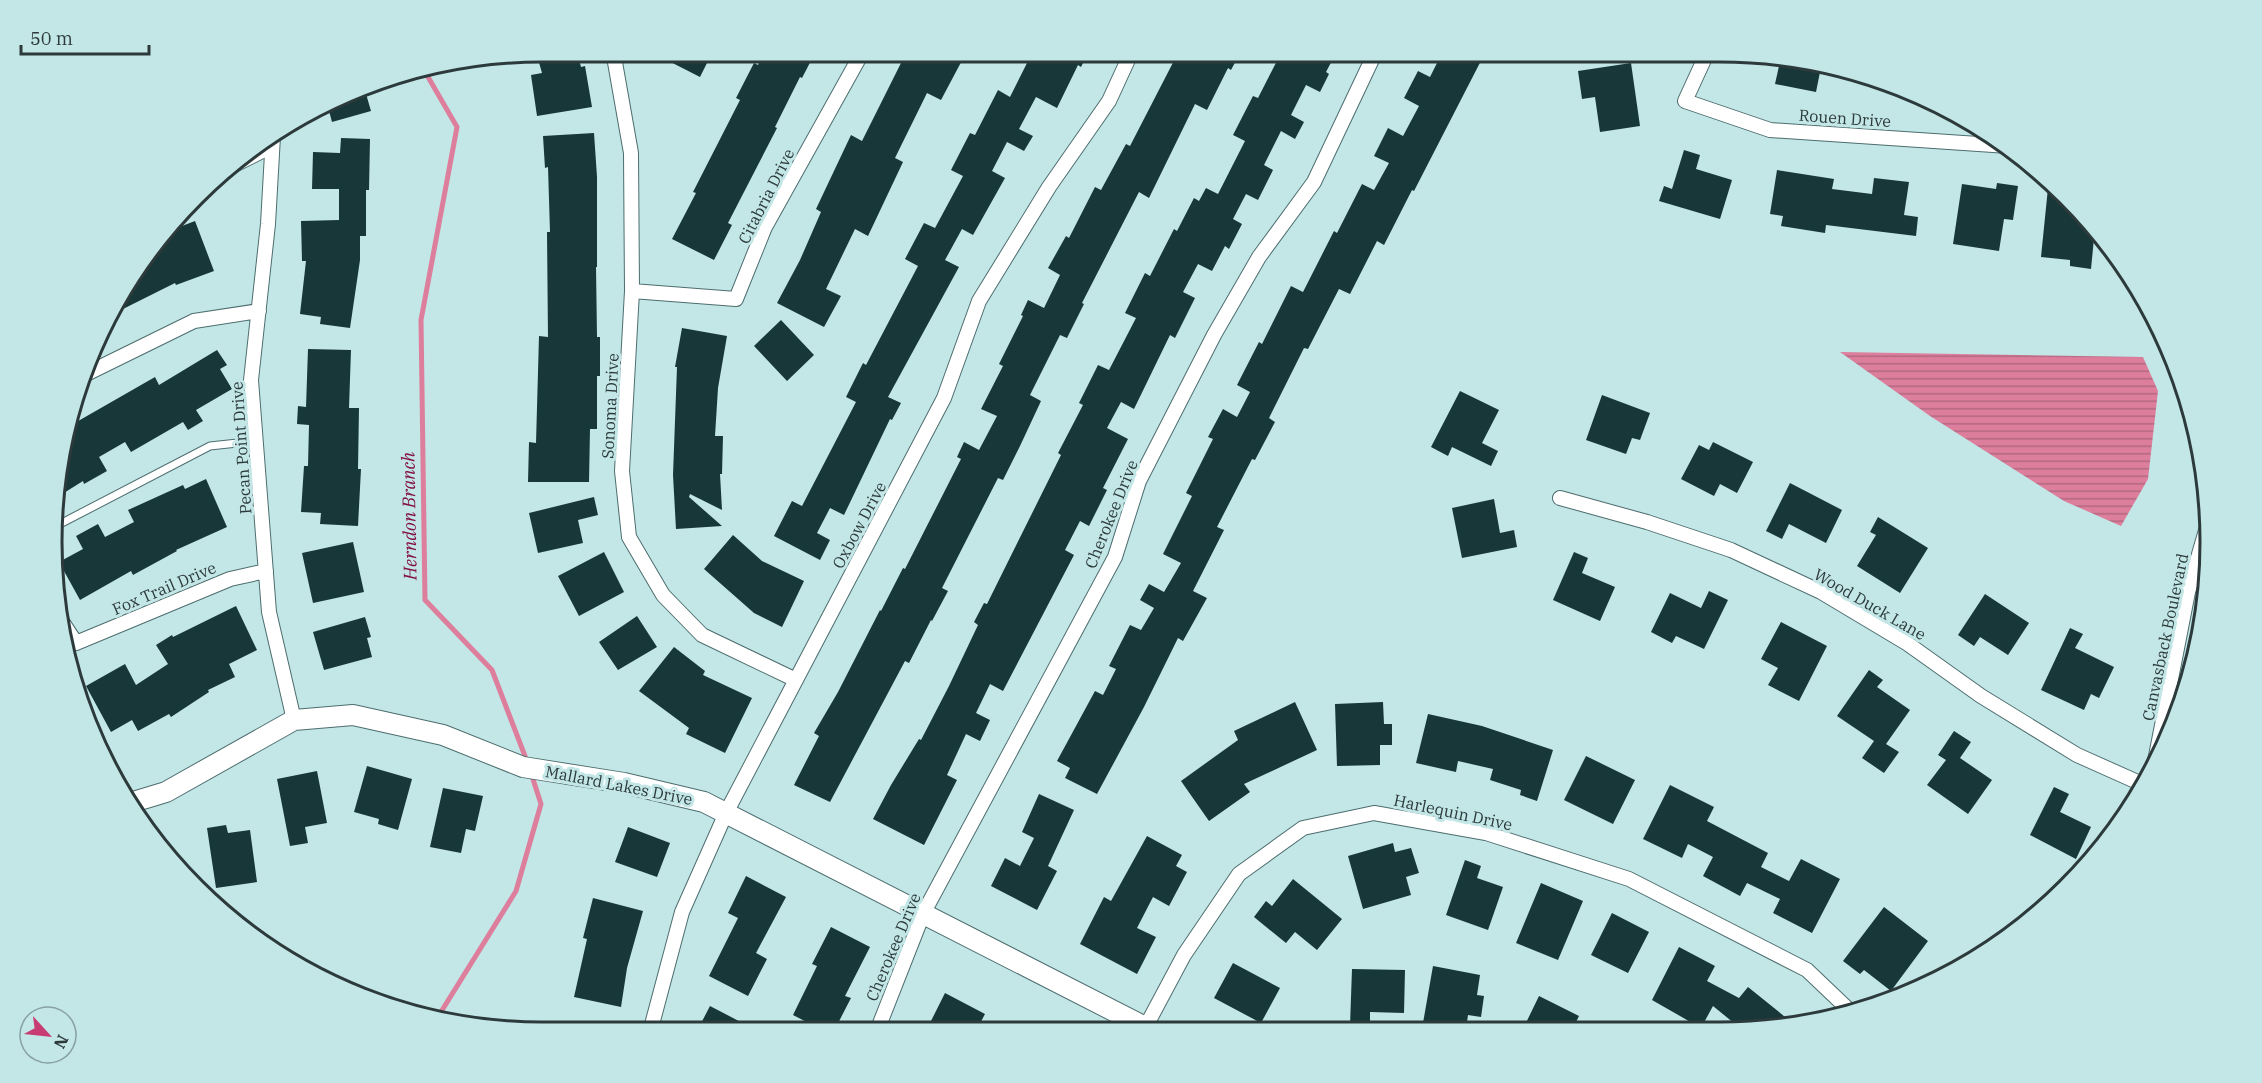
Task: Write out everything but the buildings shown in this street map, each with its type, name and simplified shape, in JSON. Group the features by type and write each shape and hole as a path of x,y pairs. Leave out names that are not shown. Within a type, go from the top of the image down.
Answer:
{"street":[{"name":"Sonoma Drive","path":"616,62 631,153 632,291 622,471 629,537 663,595 702,635 796,680"},
{"name":"Citabria Drive","path":"632,291 736,299 765,227 857,62"},
{"name":"Oxbow Drive","path":"653,1022 682,912 726,813 944,398 979,301 1048,187 1109,101 1127,62"},
{"name":"Cherokee Drive","path":"881,1022 923,914 1115,557 1139,481 1214,335 1259,257 1314,182 1371,62"},
{"name":"Rouen Drive","path":"1703,62 1685,101 1770,130 1991,145"},
{"name":"Pecan Point Drive","path":"272,144 268,224 251,380 269,612 294,720"},
{"path":"93,370 194,321 259,311"},
{"name":"Wood Duck Lane","path":"1560,498 1647,522 1731,550 1821,592 1908,644 1981,696 2077,756 2136,782"},
{"name":"Canvasback Boulevard","path":"2161,733 2188,592 2200,552"},
{"name":"Fox Trail Drive","path":"71,636 76,643 230,579 266,571"},
{"name":"Mallard Lakes Drive","path":"137,801 166,792 294,720 353,715 443,735 523,767 624,783 704,802 1133,1022"},
{"name":"Harlequin Drive","path":"1150,1022 1184,955 1239,874 1303,828 1374,813 1486,833 1629,879 1807,970 1844,1005"}],"lane":[{"path":"63,523 210,446 256,441"}],"shaded area":[{"path":"1840,352 2143,357 2158,391 2148,479 2121,526 2064,501 1930,416"}],"waterway":[{"name":"Herndon Branch","path":"427,76 457,127 421,320 425,600 492,670 528,764"},
{"name":"Herndon Branch","path":"442,1011 516,891 541,804 531,773"}]}
